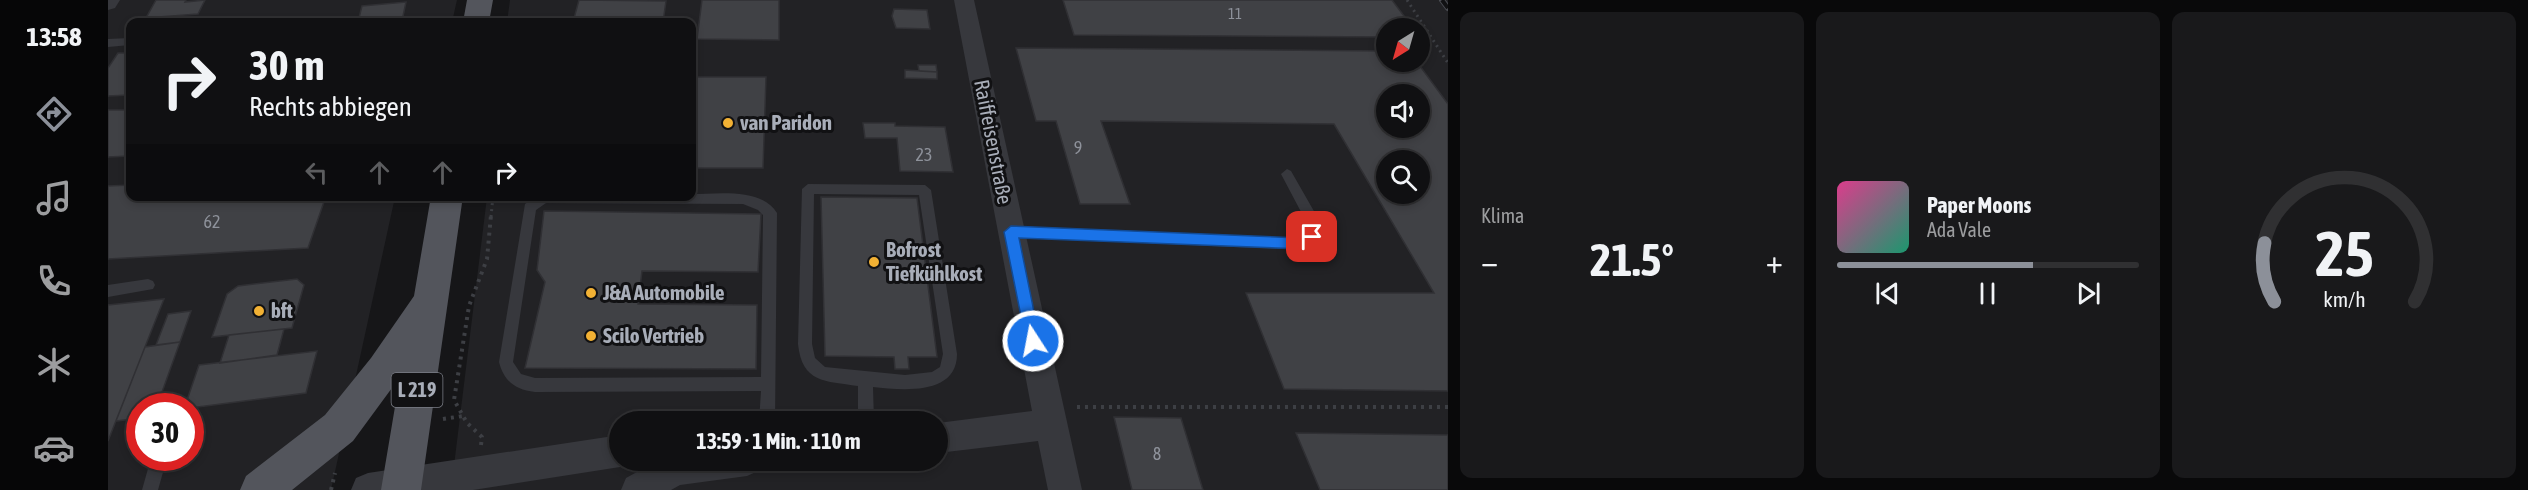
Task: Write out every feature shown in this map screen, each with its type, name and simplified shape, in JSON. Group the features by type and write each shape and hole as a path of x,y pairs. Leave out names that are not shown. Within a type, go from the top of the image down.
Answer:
{"main road":[{"path":"477,18 480,0"},
{"name":"L 219","path":"390,488 432,296 446,201"},
{"path":"260,490 339,428 384,370 432,296"}],"street":[{"name":"Raiffeisenstraße","path":"964,0 1065,490"},
{"path":"948,436 1048,416"},
{"path":"390,488 609,453"},
{"path":"638,490 659,471"}],"lane":[{"path":"108,43 126,42"},
{"path":"1011,232 1302,243 1312,237 1316,227 1287,174"},
{"path":"807,189 925,190 950,364 945,372 914,382 865,378 823,374 813,369 807,361 805,344 807,189"},
{"path":"696,199 743,199 763,206 770,213 768,411"},
{"path":"539,201 530,208 506,362 509,374 516,380 523,384 535,385 769,384"},
{"path":"108,291 148,285"},
{"path":"865,378 866,411"},
{"path":"150,490 155,471"}],"path":[{"path":"1407,0 1448,63"},
{"path":"477,473 482,436 467,423 454,400 469,306 487,259 493,201"},
{"path":"1048,416 1448,407"}],"shaded area":[{"path":"108,0 457,0 453,18 126,18 126,201 394,201 331,490 108,490"},
{"path":"510,0 1448,0 1448,490 451,490 487,201 696,201 696,18 508,18"}],"building":[{"path":"156,0 186,0 185,2 205,0 198,14 146,18"},
{"path":"579,0 666,1 664,18 574,18"},
{"path":"702,0 779,0 779,40 697,39"},
{"path":"1063,0 1392,0 1406,18 1376,18 1376,37 1074,35"},
{"path":"406,2 403,18 359,18 362,6"},
{"path":"894,9 927,10 930,29 896,28 892,16"},
{"path":"1016,48 1376,51 1376,72 1424,72 1448,104 1448,391 1284,389 1246,293 1434,293 1381,204 1430,204 1430,150 1376,150 1376,195 1334,124 1101,121 1130,204 1080,204 1056,121 1036,121"},
{"path":"118,53 126,53 126,95 108,96 108,68"},
{"path":"918,65 936,65 937,72 919,71"},
{"path":"905,70 937,72 937,79 905,78"},
{"name":"van Paridon","path":"696,77 766,77 763,168 696,168"},
{"path":"108,110 126,110 126,156 108,157"},
{"path":"863,123 945,127 953,172 900,171 897,138 865,138"},
{"path":"126,185 126,201 324,201 308,248 108,259 108,186"},
{"name":"Bofrost Tiefkühlkost","path":"821,197 917,198 937,357 908,357 909,369 895,369 894,357 825,356"},
{"name":"J&A Automobile","path":"544,211 761,214 758,272 642,271 638,304 757,305 756,369 525,368 545,282 537,270"},
{"name":"bft","path":"297,279 304,285 292,328 212,337 227,294 238,286"},
{"path":"164,299 108,441 108,305"},
{"path":"191,311 180,342 156,345 168,314"},
{"path":"284,329 277,355 220,363 229,335"},
{"path":"180,342 162,393 127,393 145,347"},
{"path":"317,351 306,393 204,406 204,393 189,393 199,365"},
{"path":"126,395 126,420 116,421"},
{"path":"1114,417 1181,418 1203,490 1132,490"},
{"path":"1296,433 1448,435 1448,490 1320,490"}],"railway":[{"path":"1442,0 1448,8"}],"place":[{"name":"van Paridon","path":"728,123"},
{"name":"Bofrost Tiefkühlkost","path":"874,262"},
{"name":"J&A Automobile","path":"591,293"},
{"name":"bft","path":"259,311"},
{"name":"Scilo Vertrieb","path":"591,336"}],"route":[{"path":"1033,341 1011,232 1302,243 1312,237"}]}
